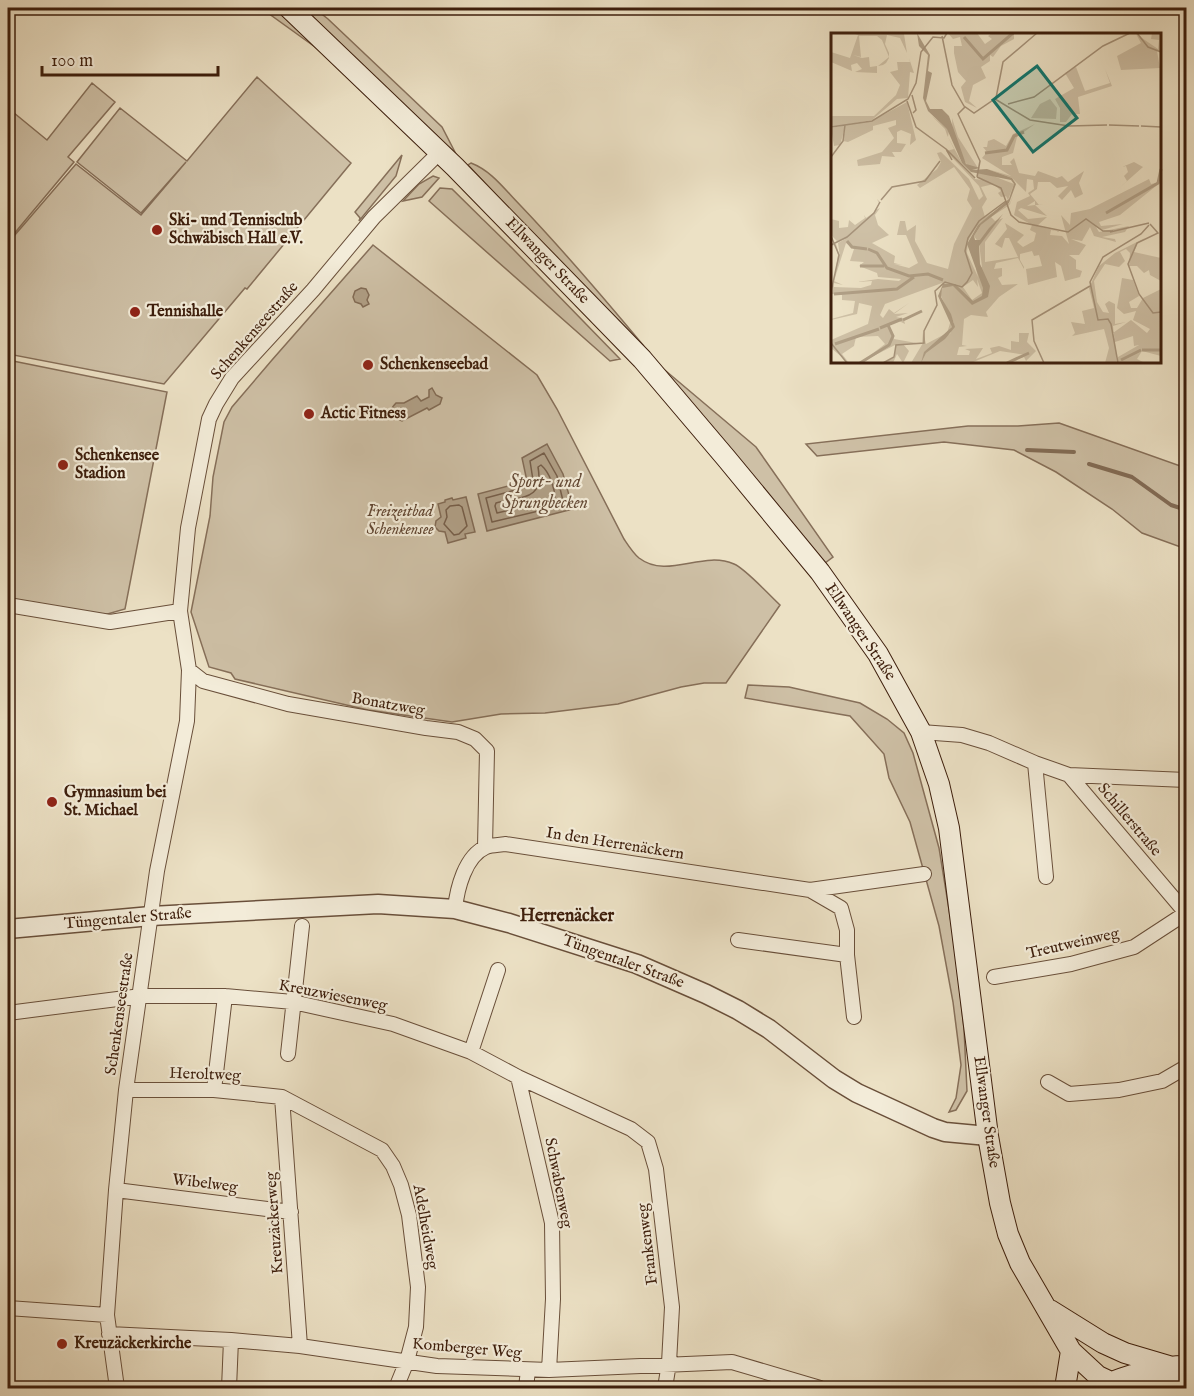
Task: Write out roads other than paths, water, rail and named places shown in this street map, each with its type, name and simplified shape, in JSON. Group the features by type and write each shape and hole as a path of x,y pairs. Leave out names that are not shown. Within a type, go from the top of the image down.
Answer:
{"main road":[{"name":"Ellwanger Straße","path":"289,8 440,152 642,359 826,581 878,654 921,732 939,784 949,828 988,1136 1000,1203 1008,1234 1020,1263 1047,1308 1103,1343 1125,1353 1178,1366"},
{"path":"1047,1308 1071,1351 1110,1387"},
{"path":"1103,1343 1112,1372 1110,1387"},
{"path":"1065,1389 1071,1351"},
{"path":"1110,1387 1144,1371 1178,1366"},
{"path":"1144,1389 1186,1379"}],"street":[{"name":"Schenkenseestraße","path":"117,1389 107,1315 116,1190 126,1090 151,916 187,721 189,670 180,611 188,528 209,419 232,378 314,290 374,217 440,152"},
{"path":"8,605 111,622 180,611"},
{"name":"Bonatzweg","path":"189,670 203,681 288,704 458,732 475,739 487,751 485,847"},
{"path":"921,732 963,735 1069,775 1186,780"},
{"path":"1035,763 1046,877"},
{"name":"Schillerstraße","path":"1069,775 1186,913"},
{"name":"In den Herrenäckern","path":"485,847 505,844 810,890 924,874"},
{"path":"455,909 458,888 468,863 485,847"},
{"name":"In den Herrenäckern","path":"810,890 841,908 847,930 847,955 854,1017"},
{"name":"Tüngentaler Straße","path":"8,930 151,916 378,903 455,909 509,923 637,964 746,1014 834,1079 857,1093 945,1132 988,1136"},
{"name":"Treutweinweg","path":"994,977 1071,964 1134,946 1186,913"},
{"path":"288,1054 302,926"},
{"path":"738,940 847,955"},
{"path":"471,1052 498,970"},
{"name":"Kreuzwiesenweg","path":"8,1013 141,996 225,996 293,1002 393,1024 471,1052 518,1077 632,1129"},
{"path":"214,1090 225,996"},
{"path":"1048,1082 1069,1094 1119,1090 1162,1081 1186,1066"},
{"name":"Schwabenweg","path":"518,1077 552,1223 553,1299 549,1370"},
{"name":"Heroltweg","path":"126,1090 214,1090 282,1097"},
{"name":"Kreuzäckerweg","path":"282,1097 300,1346"},
{"name":"Adelheidweg","path":"282,1097 382,1150 393,1166 401,1185 409,1215 418,1287 416,1327 407,1361 396,1389"},
{"name":"Frankenweg","path":"632,1129 648,1142 656,1169 672,1307 669,1364 665,1389"},
{"name":"Wibelweg","path":"116,1190 291,1212"},
{"path":"8,1308 107,1315"},
{"name":"Komberger Weg","path":"109,1334 300,1346 437,1366 549,1370 732,1362 820,1389"},
{"path":"229,1389 231,1340"},
{"path":"526,1389 528,1370"}],"water":[{"path":"361,288 366,289 369,295 367,300 369,304 363,307 355,302 353,297 355,291"},
{"path":"432,388 436,395 442,398 440,404 402,421 393,417 392,410 396,403 404,403 417,396 421,401 429,397 429,390"},
{"name":"Sport- und Sprungbecken","path":"547,444 563,474 573,509 487,531 478,494 527,481 522,458"},
{"path":"466,497 475,532 465,534 466,538 448,543 445,532 435,527 436,521 441,517 438,504 452,498 453,500"}],"waterway":[{"path":"1027,450 1074,452"},
{"path":"1089,464 1132,477 1171,505 1186,510"}],"place":[{"name":"Ski- und Tennisclub Schwäbisch Hall e.V.","path":"157,230"},
{"name":"Tennishalle","path":"135,312"},
{"name":"Schenkenseebad","path":"368,365"},
{"name":"Actic Fitness","path":"309,414"},
{"name":"Schenkensee Stadion","path":"63,465"},
{"name":"Gymnasium bei St. Michael","path":"52,802"},
{"name":"Kreuzäckerkirche","path":"62,1344"}],"district":[{"name":"Herrenäcker","path":"567,916"}],"park label":[{"name":"Freizeitbad Schenkensee","path":"400,521"}]}
